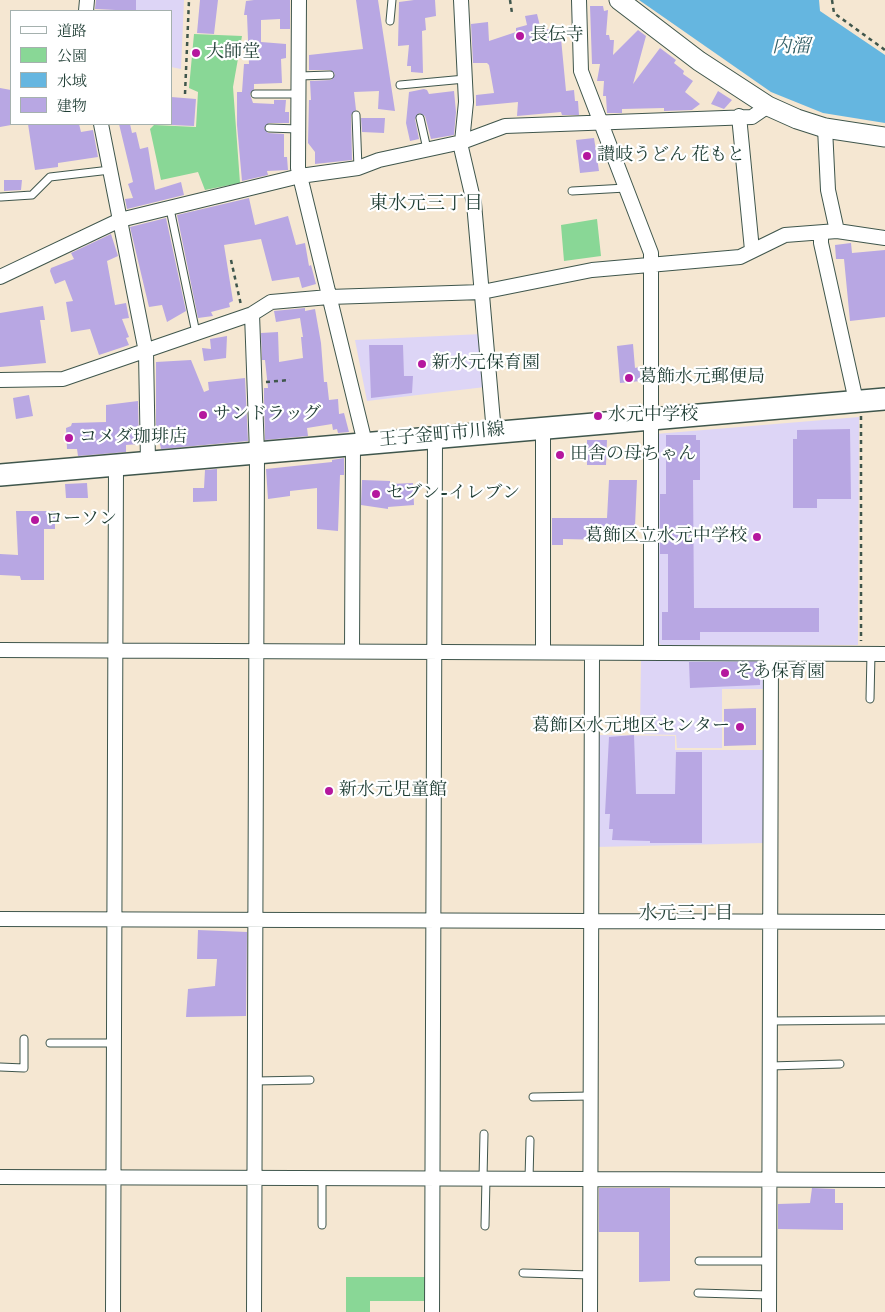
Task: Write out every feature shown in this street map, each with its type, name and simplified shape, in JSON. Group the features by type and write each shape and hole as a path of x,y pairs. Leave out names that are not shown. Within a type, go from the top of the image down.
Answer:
{"main road":[{"name":"王子金町市川線","path":"0,475 543,428 859,407 885,399"}],"street":[{"path":"299,0 298,129 300,176 329,297 359,443 352,651"},
{"path":"461,0 466,102 461,143 474,203 494,432"},
{"path":"580,0 581,70 651,253 651,653"},
{"path":"619,0 699,61 768,106 797,119 826,128 885,137"},
{"path":"0,278 120,220 300,176 358,168 379,160 401,157 427,149 461,143 505,126 752,117 768,106"},
{"path":"739,116 752,250"},
{"path":"101,125 146,352 148,462"},
{"path":"826,128 828,190 838,231"},
{"path":"0,380 62,379 146,352 248,315 271,302 329,297 482,292 592,270 740,256 785,235 838,231 885,238"},
{"path":"822,233 821,243 859,407"},
{"path":"248,315 254,383 257,452 254,1312"},
{"path":"543,428 543,652"},
{"path":"432,1312 435,920 435,652 433,644 435,437"},
{"path":"113,1312 116,466"},
{"path":"0,650 771,654 872,652"},
{"path":"590,1312 592,652"},
{"path":"770,1312 771,654"},
{"path":"0,919 885,922"},
{"path":"0,1177 885,1180"}],"lane":[{"path":"390,21 392,0"},
{"path":"299,76 330,75"},
{"path":"400,84 465,79"},
{"path":"255,94 298,94"},
{"path":"356,115 358,168"},
{"path":"420,118 427,149"},
{"path":"269,128 298,129"},
{"path":"1,197 32,195 50,177 110,170"},
{"path":"572,192 626,188"},
{"path":"170,209 196,333"},
{"path":"870,699 872,652"},
{"path":"770,1021 885,1020"},
{"path":"0,1067 24,1068 24,1040"},
{"path":"50,1043 114,1043"},
{"path":"770,1066 840,1064"},
{"path":"254,1081 310,1080"},
{"path":"533,1097 591,1096"},
{"path":"484,1134 485,1226"},
{"path":"529,1179 530,1140"},
{"path":"322,1177 322,1225"},
{"path":"699,1261 770,1261"},
{"path":"524,1273 590,1275"},
{"path":"698,1293 770,1295"}],"path":[{"path":"185,94 190,0"},
{"path":"510,0 512,13"},
{"path":"832,0 834,14 885,50"},
{"path":"231,260 248,315"},
{"path":"254,383 290,380"},
{"path":"859,407 872,652"}],"shaded area":[{"path":"116,0 184,0 181,69 172,67 172,10 115,10"},
{"name":"新水元保育園","path":"482,334 485,387 367,401 355,340"},
{"name":"葛飾区立水元中学校","path":"859,417 858,645 661,645 656,640 656,434"},
{"path":"767,657 766,689 722,689 722,748 677,748 676,735 640,734 641,658"},
{"path":"597,735 675,736 675,750 763,750 763,843 596,847"}],"green space":[{"path":"194,34 242,36 233,87 240,183 205,190 198,172 161,180 150,129 154,125 196,127 198,92 189,88"},
{"path":"597,219 601,256 564,261 561,225"},
{"path":"346,1277 426,1277 426,1301 370,1301 370,1312 346,1312"}],"water":[{"name":"内溜","path":"639,0 819,0 820,11 885,55 885,123 823,113 771,92"}],"building":[{"path":"96,0 136,0 136,10 95,9"},
{"path":"200,0 218,0 214,34 197,33"},
{"path":"290,0 290,29 280,29 280,19 261,20 261,42 286,44 286,58 281,59 282,83 254,84 254,89 250,94 253,103 274,104 274,100 286,100 285,112 289,112 289,123 269,123 264,128 268,133 284,134 284,157 287,157 288,170 267,171 268,175 242,181 237,125 237,92 242,92 244,64 249,64 247,15 244,15 246,1"},
{"path":"356,0 378,0 395,111 378,109 379,91 354,92 356,110 351,115 352,160 315,164 315,152 308,143 309,100 311,100 310,81 331,80 335,74 330,70 309,70 309,55 363,49"},
{"path":"435,0 436,16 425,18 426,30 422,31 423,73 411,72 411,66 407,66 409,45 398,46 399,2"},
{"path":"590,6 603,6 604,11 608,10 606,35 609,35 610,40 614,40 613,55 638,30 646,36 633,84 660,48 676,60 674,63 684,71 683,74 693,81 685,92 700,104 692,110 664,111 664,108 622,109 622,113 607,113 606,96 603,96 604,81 597,81 600,64 592,64"},
{"path":"537,14 541,30 560,28 566,91 574,90 575,101 578,101 579,115 562,115 561,112 517,116 518,102 476,106 476,95 494,93 489,65 487,63 473,63 471,24 488,22 489,41 516,32 516,28 527,25 525,16"},
{"path":"0,88 10,90 11,125 0,127"},
{"path":"424,89 429,94 454,91 456,112 454,135 431,139 425,116 419,113 415,119 419,139 410,141 406,123 409,92"},
{"path":"718,91 732,100 724,109 711,104"},
{"path":"172,97 196,99 194,126 171,125"},
{"path":"361,118 385,118 384,133 362,132"},
{"path":"28,125 79,125 81,132 93,130 98,157 58,163 58,167 35,170"},
{"path":"119,125 130,125 132,133 136,132 140,149 148,147 155,190 181,182 184,195 127,209 125,199 133,198 128,184 133,182"},
{"name":"讃岐うどん 花もと","path":"594,138 599,171 580,173 576,140"},
{"path":"4,180 22,180 21,190 4,191"},
{"path":"249,198 255,225 288,216 296,245 305,243 309,266 311,265 316,284 302,288 299,277 272,281 261,239 224,245 233,301 229,303 230,307 211,312 213,316 198,318 177,215"},
{"path":"166,218 186,311 167,322 162,305 149,307 130,227"},
{"path":"111,234 118,256 107,261 115,305 126,303 129,318 122,319 129,337 126,338 129,345 99,355 90,329 71,332 66,302 73,301 65,280 55,284 50,271 51,268 74,259 71,253"},
{"path":"851,243 852,253 885,250 885,317 850,321 844,259 836,259 835,245"},
{"path":"43,306 45,320 40,320 46,363 0,367 0,313"},
{"path":"305,308 305,311 315,309 321,343 324,382 327,382 329,400 338,399 339,414 344,413 349,432 338,433 337,429 333,430 332,424 307,428 308,436 265,440 264,388 268,388 265,360 262,360 261,333 278,332 279,362 303,358 301,337 303,337 300,318 276,322 274,311"},
{"path":"227,336 226,358 204,361 202,348 211,349 210,339"},
{"path":"633,344 635,368 639,367 641,381 620,383 617,346"},
{"path":"369,345 403,345 404,376 413,376 412,393 371,398"},
{"name":"サンドラッグ","path":"191,360 204,392 209,390 208,382 245,378 248,441 161,449 160,444 156,444 156,362"},
{"path":"29,395 33,416 16,419 13,398"},
{"path":"138,401 139,444 126,445 126,452 78,456 77,449 67,449 66,428 71,426 72,423 106,422 106,405"},
{"path":"850,429 851,499 817,499 817,508 793,508 793,439 797,439 797,430"},
{"path":"666,435 696,435 696,440 700,440 700,480 693,480 694,608 819,608 819,632 700,632 700,640 662,640 662,612 668,612 668,554 660,554 660,494 666,494"},
{"path":"587,440 607,440 606,465 587,465"},
{"path":"344,458 344,475 340,475 338,531 317,529 317,488 290,491 290,496 268,499 266,469 332,462 332,460"},
{"path":"217,469 217,501 193,502 193,488 204,488 205,470"},
{"path":"362,480 390,481 390,484 413,483 414,505 388,507 388,509 361,505"},
{"path":"609,480 637,480 635,526 630,526 629,535 609,535 609,540 563,539 563,545 552,545 552,518 607,518"},
{"path":"87,483 88,498 66,498 65,484"},
{"path":"16,511 59,511 59,522 55,522 55,529 44,529 44,580 21,580 20,576 0,575 0,554 18,555"},
{"name":"そあ保育園","path":"689,662 761,662 760,685 690,688"},
{"name":"葛飾区水元地区センター","path":"756,708 756,745 724,746 724,709"},
{"path":"634,735 636,794 675,794 676,752 702,752 702,843 650,843 650,841 612,840 613,829 609,829 610,814 605,814 609,737"},
{"path":"198,930 247,932 246,1016 186,1017 188,989 215,986 217,959 197,959"},
{"path":"599,1188 670,1188 670,1281 639,1282 639,1232 599,1232"},
{"path":"812,1188 835,1189 835,1203 843,1203 843,1230 778,1229 778,1204 810,1203"}],"place":[{"name":"長伝寺","path":"520,36"},
{"name":"大師堂","path":"196,53"},
{"name":"讃岐うどん 花もと","path":"587,156"},
{"name":"新水元保育園","path":"422,364"},
{"name":"葛飾水元郵便局","path":"629,378"},
{"name":"サンドラッグ","path":"203,415"},
{"name":"水元中学校","path":"598,416"},
{"name":"コメダ珈琲店","path":"69,438"},
{"name":"田舎の母ちゃん","path":"560,455"},
{"name":"セブン-イレブン","path":"376,494"},
{"name":"ローソン","path":"35,520"},
{"name":"葛飾区立水元中学校","path":"757,537"},
{"name":"そあ保育園","path":"725,673"},
{"name":"葛飾区水元地区センター","path":"740,727"},
{"name":"新水元児童館","path":"329,791"}],"district":[{"name":"東水元三丁目","path":"426,205"},
{"name":"水元三丁目","path":"686,915"}]}
